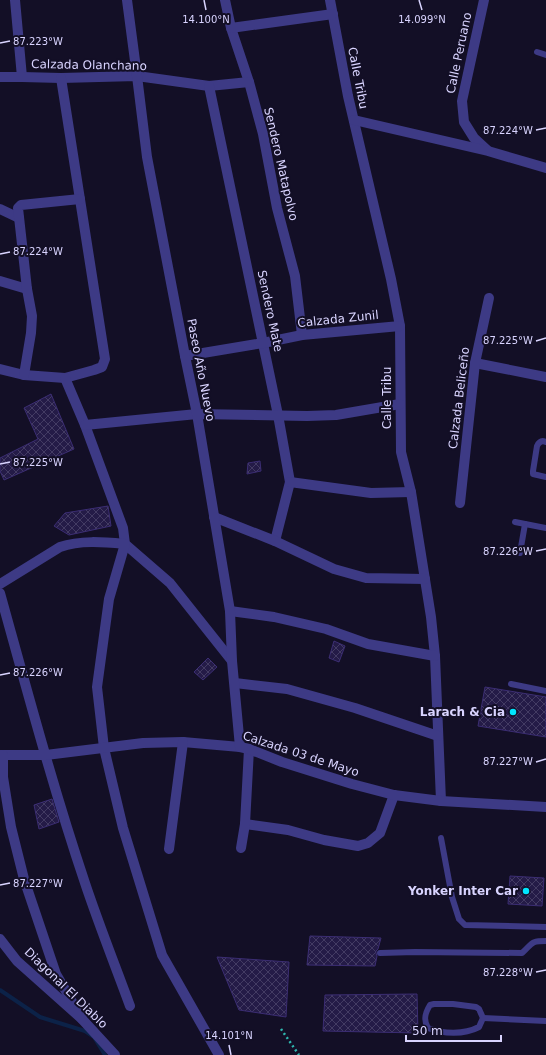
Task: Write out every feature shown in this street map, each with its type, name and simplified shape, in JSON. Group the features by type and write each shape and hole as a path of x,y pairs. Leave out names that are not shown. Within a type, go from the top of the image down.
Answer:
{"street":[{"path":"15,0 22,76"},
{"name":"Paseo Año Nuevo","path":"126,0 147,157 184,356 197,414 230,611 232,661 245,748 245,824 241,848"},
{"name":"Sendero Matapolvo","path":"226,0 231,28 249,82 263,134 277,208 295,276 302,335"},
{"name":"Calle Tribu","path":"330,0 348,96 391,280 400,326 401,452 411,492 431,617 435,656 441,801"},
{"name":"Calle Peruano","path":"484,0 462,101 464,122 474,138 488,151"},
{"path":"231,28 333,14"},
{"name":"Calzada Olanchano","path":"0,77 22,76 61,78 137,76 209,86 249,82"},
{"path":"0,370 24,375 65,378 102,367 105,359 61,78"},
{"name":"Sendero Mate","path":"209,86 278,415 290,482 275,541"},
{"path":"354,120 488,151 546,168"},
{"path":"24,375 32,316 27,289 18,208 21,205 80,199"},
{"path":"0,209 19,218"},
{"path":"0,281 27,289"},
{"name":"Calzada Beliceño","path":"460,503 475,363 489,298"},
{"name":"Calzada Zunil","path":"184,356 302,335 400,326"},
{"path":"475,363 546,377"},
{"path":"65,378 85,425 123,528 125,544 109,599 97,687 104,748 123,828 162,955 219,1055"},
{"path":"85,425 197,414 307,416 336,415 400,404"},
{"path":"290,482 372,493 411,492"},
{"path":"214,517 275,541 334,569 366,578 425,578"},
{"path":"0,584 60,547 70,544 98,542 125,544 170,583 232,661"},
{"path":"0,593 46,755 85,883 130,1006"},
{"path":"230,611 274,617 326,628 368,644 435,656"},
{"path":"235,683 287,689 355,708 438,736"},
{"path":"169,849 183,742"},
{"name":"Calzada 03 de Mayo","path":"1,755 46,755 143,743 183,742 245,748 352,784 394,795 441,801 546,807"},
{"path":"1,755 11,827 24,878 56,974 82,1019"},
{"path":"245,824 288,830 324,840 358,846 368,843 380,834 394,795"},
{"name":"Diagonal El Diablo","path":"0,939 17,961 82,1019 115,1055"}],"lane":[{"path":"537,52 546,55"},
{"path":"546,442 538,443 533,471 533,474 535,475 546,477"},
{"path":"515,522 546,528"},
{"path":"520,553 525,524"},
{"path":"511,684 546,692"},
{"path":"441,838 452,897 459,919 465,925 546,926"},
{"path":"380,953 522,953 530,944 536,941 546,942"},
{"path":"434,1004 453,1004 476,1007 479,1008 483,1018 479,1027 469,1032 436,1031 428,1028 425,1023 425,1016 430,1005 434,1004"},
{"path":"483,1018 546,1021"}],"path":[{"path":"281,1029 299,1055"}],"building":[{"path":"51,394 74,449 4,480 0,471 0,458 38,439 24,408"},
{"path":"260,461 261,471 247,474 248,463"},
{"path":"108,506 111,526 69,535 54,526 65,513"},
{"path":"334,641 345,646 339,662 329,658"},
{"path":"208,658 217,667 203,680 194,672"},
{"name":"Larach & Cia","path":"485,687 546,697 546,737 478,726"},
{"path":"52,799 59,822 39,829 34,805"},
{"name":"Yonker Inter Car","path":"510,876 544,878 542,906 508,904"},
{"path":"310,936 381,938 376,951 377,956 375,966 307,965"},
{"path":"217,957 289,962 286,1017 239,1010"},
{"path":"417,994 418,1033 323,1031 325,995"}],"waterway":[{"path":"0,990 40,1017 85,1031 94,1037 105,1055"}],"place":[{"name":"Larach & Cia","path":"513,712"},
{"name":"Yonker Inter Car","path":"526,891"}]}
